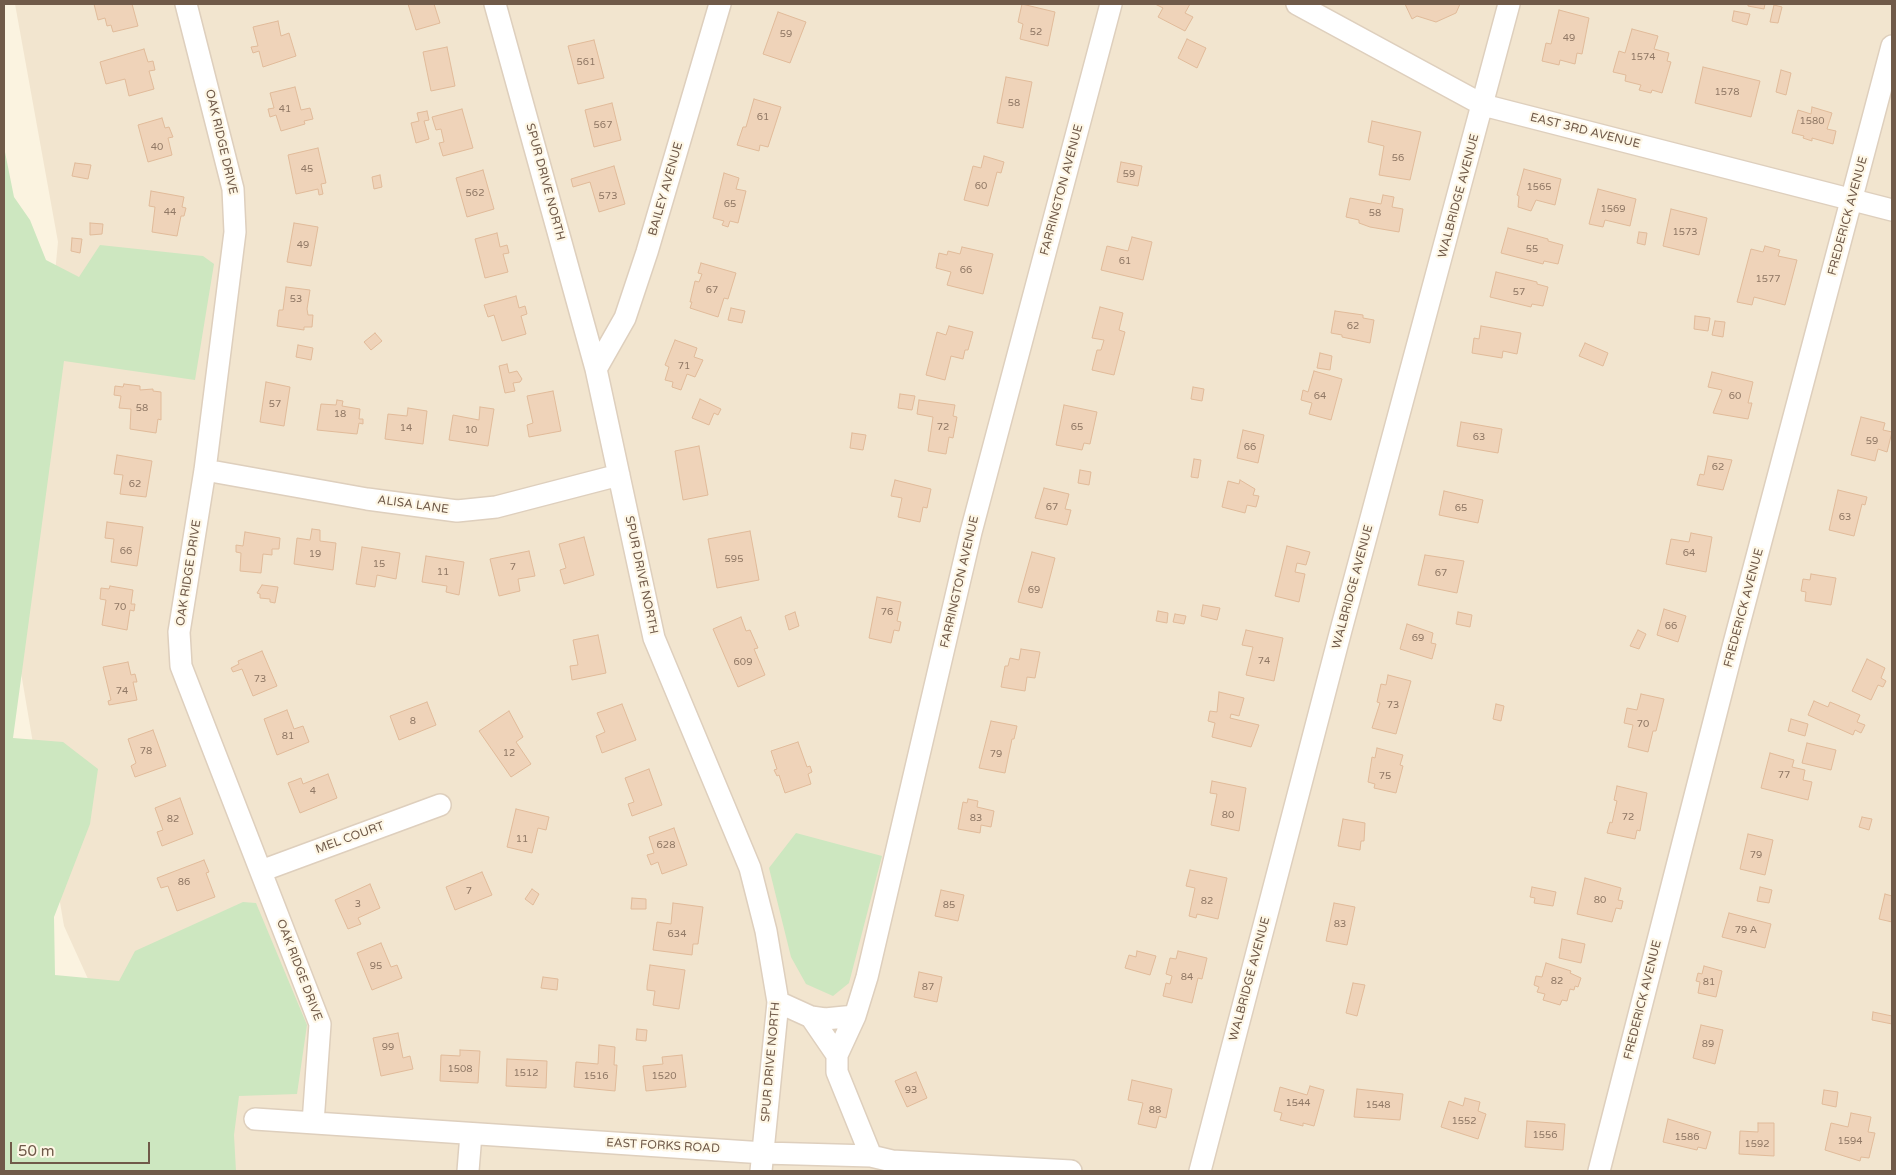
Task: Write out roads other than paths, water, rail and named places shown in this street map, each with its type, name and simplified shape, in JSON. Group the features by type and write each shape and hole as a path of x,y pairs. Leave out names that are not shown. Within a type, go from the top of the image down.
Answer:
{"street":[{"name":"OAK RIDGE DRIVE","path":"186,4 233,189 235,232 205,470 179,632 181,666 320,1024 313,1123"},
{"name":"SPUR DRIVE NORTH","path":"495,4 596,369 654,638 750,868 766,932 778,1002 762,1162"},
{"name":"BAILEY AVENUE","path":"596,369 628,309 647,252 720,4"},
{"name":"FARRINGTON AVENUE","path":"837,1055 855,1016 867,977 971,532 1111,4"},
{"name":"EAST 3RD AVENUE","path":"1297,4 1483,105 1892,210"},
{"name":"WALBRIDGE AVENUE","path":"1200,1171 1341,630 1509,4"},
{"name":"FREDERICK AVENUE","path":"1599,1171 1733,647 1892,46"},
{"name":"ALISA LANE","path":"205,470 367,498 457,511 496,507 619,475"},
{"name":"MEL COURT","path":"260,872 440,805"},
{"path":"778,1002 810,1017 825,1019 855,1016"},
{"path":"810,1017 837,1055 837,1072 871,1156"},
{"name":"EAST FORKS ROAD","path":"255,1119 471,1134 762,1162 871,1156 892,1161 1071,1171"},
{"path":"468,1171 471,1134"}]}
